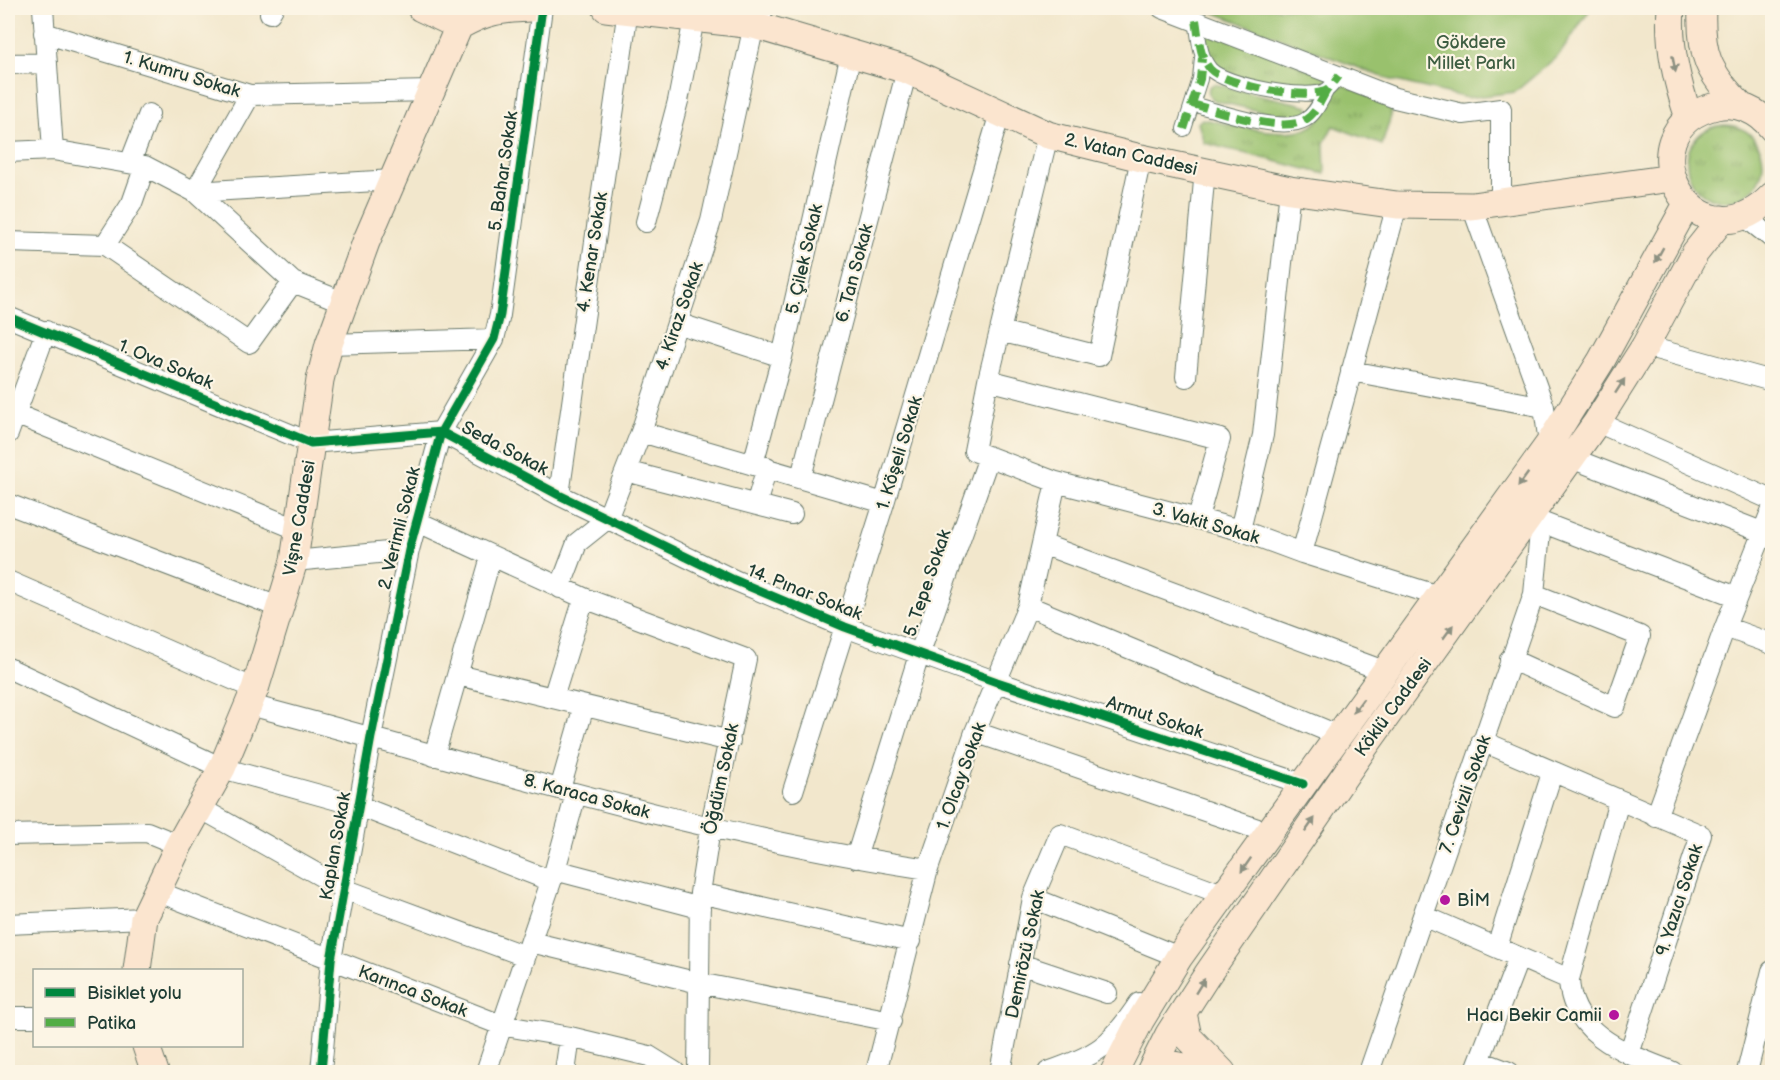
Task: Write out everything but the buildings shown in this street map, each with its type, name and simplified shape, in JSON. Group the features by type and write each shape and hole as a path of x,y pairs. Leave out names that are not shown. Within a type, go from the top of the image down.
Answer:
{"main road":[{"path":"421,8 462,17 501,9 530,8"},
{"name":"2. Vatan Caddesi","path":"617,8 694,19 759,16 851,54 907,70 1048,135 1141,158 1290,190 1397,205 1472,206 1672,178"},
{"path":"1671,8 1669,33 1679,90 1689,118"},
{"path":"1702,8 1701,31 1705,58 1720,85 1741,106"},
{"name":"Vişne Caddesi","path":"137,969 144,918 179,845 222,768 253,697 294,561 311,443 329,344 343,302 462,17"},
{"path":"1733,217 1703,214 1687,204 1676,188 1672,178 1670,151 1677,133 1689,118 1704,108 1722,104 1741,106 1758,114 1772,127"},
{"name":"Köklü Caddesi","path":"1117,1067 1179,957 1438,596 1560,451 1597,422 1645,346 1695,253 1733,217 1758,210 1772,196"},
{"name":"Köklü Caddesi","path":"1152,1067 1183,1013 1365,746 1536,520 1560,451 1601,361 1687,204"},
{"path":"1183,1013 1188,1036 1222,1072"},
{"path":"146,1047 155,1072"},
{"path":"1152,1067 1216,1072"}],"street":[{"path":"43,8 53,150"},
{"name":"5. Bahar Sokak","path":"494,339 500,315 543,8"},
{"name":"4. Kenar Sokak","path":"559,495 617,8"},
{"path":"1162,8 1196,20 1333,83 1463,114 1501,109 1501,203"},
{"name":"4. Kiraz Sokak","path":"560,588 577,543 607,519 641,432 711,221 759,16"},
{"path":"646,222 678,101 694,19"},
{"path":"1184,129 1200,79 1202,57 1196,20"},
{"name":"1. Kumru Sokak","path":"44,33 250,95 431,91"},
{"name":"5. Çilek Sokak","path":"756,505 760,465 782,357 851,54"},
{"path":"1202,57 1211,71 1226,79 1303,94 1333,83"},
{"path":"8,64 47,63"},
{"name":"6. Tan Sokak","path":"801,477 907,70"},
{"path":"1192,104 1275,124 1296,124 1308,119 1333,83"},
{"path":"195,192 250,95"},
{"name":"1. Köşeli Sokak","path":"793,791 884,503 1000,113"},
{"path":"105,245 132,203 137,165 149,114"},
{"name":"5. Tepe Sokak","path":"856,858 981,454 988,380 1048,135"},
{"path":"8,152 53,150 137,165 195,192 293,282 343,302"},
{"path":"1000,331 1099,356 1141,158"},
{"path":"1186,376 1206,171"},
{"path":"195,192 393,180"},
{"path":"1240,530 1263,435 1290,190"},
{"path":"1302,553 1397,205"},
{"path":"1472,206 1560,451 1768,534"},
{"path":"1733,217 1773,238"},
{"path":"8,242 105,245 249,343 293,282"},
{"name":"1. Ova Sokak","path":"8,317 311,443"},
{"path":"677,323 782,357"},
{"path":"8,434 11,413 46,331"},
{"path":"329,344 494,339"},
{"name":"2. Verimli Sokak","path":"371,737 408,550 441,432 494,339"},
{"path":"1645,346 1773,381"},
{"path":"1351,371 1544,407"},
{"path":"988,380 1220,439 1197,518"},
{"path":"11,413 299,530"},
{"path":"1597,422 1773,500"},
{"name":"Seda Sokak","path":"311,443 441,432 607,519"},
{"path":"641,432 884,503"},
{"name":"3. Vakit Sokak","path":"981,454 1056,482 1240,530 1302,553 1438,596"},
{"path":"626,471 792,514"},
{"name":"1. Olcay Sokak","path":"876,1072 891,1021 928,869 975,732 1028,606 1056,482"},
{"path":"8,504 281,608"},
{"path":"1656,817 1725,627 1768,534 1773,510"},
{"name":"14. Pınar Sokak","path":"607,519 734,580 845,627 997,682"},
{"path":"1536,520 1737,597"},
{"name":"7. Cevizli Sokak","path":"1369,1072 1534,594 1536,520"},
{"name":"Öğdüm Sokak","path":"416,521 560,588 746,659 710,829 700,900 698,1072"},
{"path":"1042,544 1384,670"},
{"path":"294,561 408,550"},
{"path":"434,756 491,557"},
{"name":"8. Karaca Sokak","path":"8,581 253,697 371,737 434,756 710,829 856,858 928,869"},
{"path":"1510,659 1615,707 1640,636 1534,594"},
{"path":"553,698 584,598"},
{"path":"1028,606 1337,735"},
{"path":"1725,627 1773,644"},
{"path":"8,668 222,768 359,806 553,876 700,900 911,941"},
{"path":"458,675 730,741"},
{"name":"Armut Sokak","path":"997,682 1303,784"},
{"path":"486,1072 553,876 584,706"},
{"path":"975,732 1269,833"},
{"name":"Kaplan Sokak","path":"321,1072 332,960 371,737"},
{"name":"9. Yazıcı Sokak","path":"1482,741 1701,835 1629,1054"},
{"path":"1497,947 1552,773"},
{"path":"1619,801 1569,979 1570,996 1578,1016 1595,1033 1629,1054 1673,1072"},
{"path":"200,808 344,889 528,949 891,1021"},
{"path":"8,835 147,832 179,845"},
{"name":"Demirözü Sokak","path":"1000,1072 1033,898 1060,834 1225,895"},
{"name":"Karınca Sokak","path":"156,891 501,1025 570,1037 675,1072"},
{"path":"1033,898 1179,957 1154,980 1109,1042 1087,1059 1048,1072"},
{"path":"1424,916 1569,979"},
{"path":"8,924 144,918"},
{"path":"1509,1072 1477,1067 1519,957"},
{"path":"1020,964 1107,993"},
{"path":"1747,1072 1773,971"},
{"path":"8,1017 33,1017"},
{"path":"565,1072 570,1037"},
{"path":"1065,1072 1117,1067 1152,1067"}],"green space":[{"name":"Gökdere Millet Parkı","path":"1202,8 1591,8 1560,54 1515,92 1467,98 1388,79"},
{"path":"1203,26 1331,78 1308,85 1293,85 1243,78 1230,73 1220,68 1213,60"},
{"path":"1214,84 1308,106 1310,111 1293,119 1216,101 1208,92 1209,87"},
{"path":"1344,85 1394,106 1382,145 1333,126 1324,143 1325,174 1204,143 1198,123 1202,119 1281,132 1297,131 1309,127 1318,120 1330,95 1338,87"},
{"path":"1725,125 1739,128 1752,136 1760,149 1763,163 1760,177 1752,190 1739,198 1725,201 1711,198 1698,190 1690,177 1687,163 1690,149 1698,136 1711,128"}],"marked path":[{"path":"1196,20 1200,46 1206,64 1218,75 1232,81 1267,90 1303,94 1327,90 1339,76"},
{"path":"1184,129 1200,79 1202,58"},
{"path":"1192,104 1250,120 1295,124 1312,114 1327,90"}],"cycle path":[{"path":"321,1072 331,960 371,737 409,550 441,432 494,339 500,315 542,8"},
{"path":"8,317 311,443 441,432 559,495 734,580 845,627 997,682 1303,784"}],"place":[{"name":"BİM","path":"1445,900"},
{"name":"Hacı Bekir Camii","path":"1614,1015"}]}
